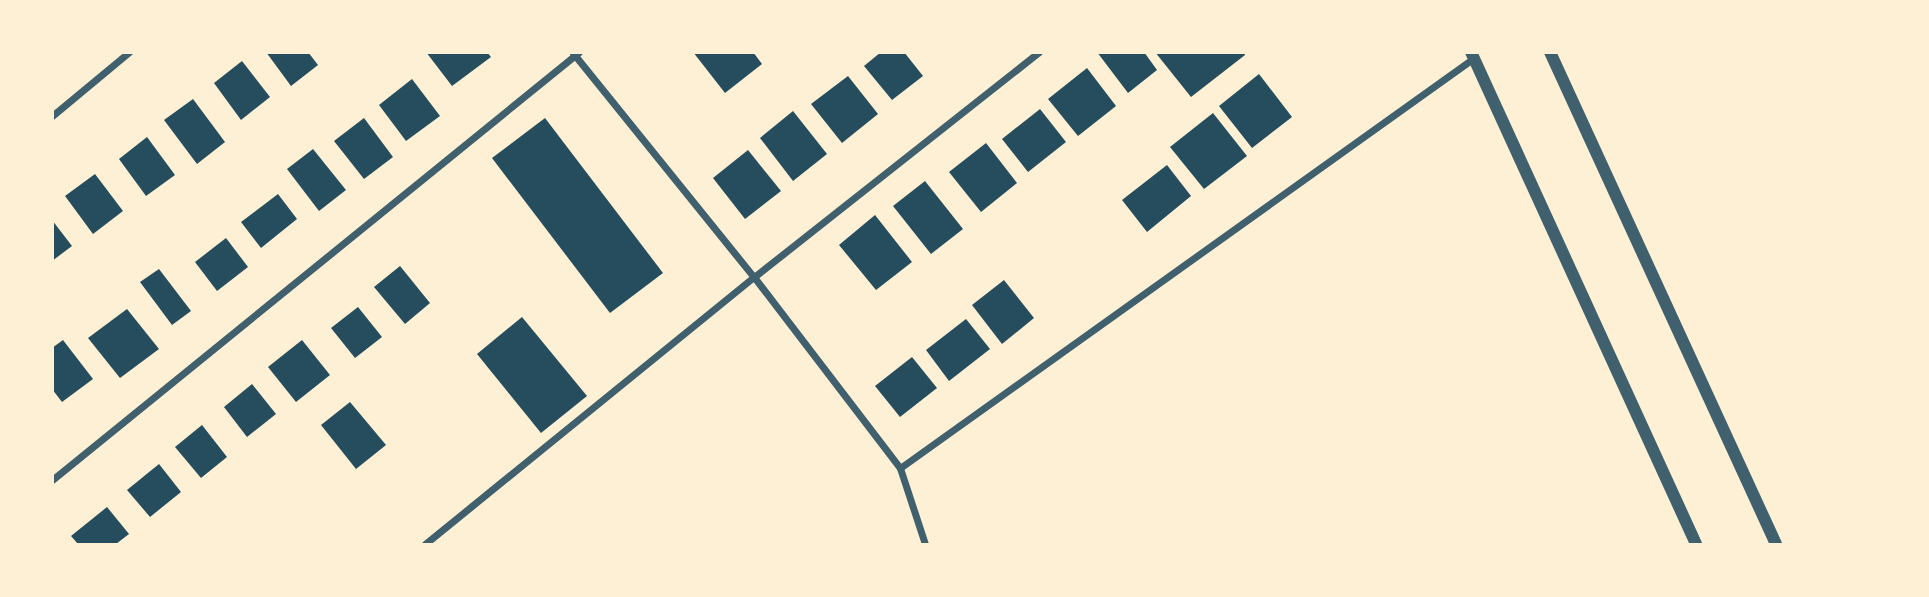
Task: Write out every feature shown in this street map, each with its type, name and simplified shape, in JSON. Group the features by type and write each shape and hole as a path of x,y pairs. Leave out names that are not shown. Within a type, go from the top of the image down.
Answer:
{"street":[{"path":"52,116 129,52"},
{"path":"425,544 754,277 1038,52"},
{"path":"1550,52 1776,544"},
{"path":"52,480 575,54 754,277 900,468 925,544"},
{"path":"900,468 1473,55 1696,544"}],"building":[{"path":"266,52 308,52 318,65 291,86"},
{"path":"426,52 487,52 491,57 452,86"},
{"path":"693,52 753,52 762,64 725,93"},
{"path":"881,52 904,52 923,76 892,100 864,66"},
{"path":"1097,52 1144,52 1157,70 1128,93"},
{"path":"1155,52 1244,52 1245,55 1191,97"},
{"path":"242,61 270,97 241,120 214,83"},
{"path":"1087,68 1116,106 1078,136 1048,99"},
{"path":"1259,74 1292,117 1252,148 1219,106"},
{"path":"848,76 878,114 842,143 811,104"},
{"path":"412,79 440,116 406,141 379,105"},
{"path":"193,99 225,142 197,164 164,120"},
{"path":"1040,109 1066,142 1028,172 1002,139"},
{"path":"793,111 827,154 793,181 760,138"},
{"path":"1213,113 1247,156 1204,189 1170,147"},
{"path":"364,118 393,157 364,179 334,141"},
{"path":"545,118 663,273 610,313 492,158"},
{"path":"147,137 175,175 146,196 119,159"},
{"path":"986,143 1017,183 981,212 949,172"},
{"path":"313,149 346,190 319,211 287,169"},
{"path":"748,150 781,191 745,219 713,178"},
{"path":"1167,165 1191,196 1147,232 1122,200"},
{"path":"95,174 123,211 93,234 65,196"},
{"path":"925,181 963,229 931,254 893,206"},
{"path":"278,194 297,219 261,248 241,222"},
{"path":"875,215 912,262 876,290 839,245"},
{"path":"52,220 72,246 52,261"},
{"path":"226,238 248,267 217,291 195,262"},
{"path":"400,266 430,303 405,324 374,287"},
{"path":"159,269 191,311 172,325 140,282"},
{"path":"1004,280 1034,318 1002,344 972,305"},
{"path":"358,307 382,337 355,358 331,328"},
{"path":"127,309 159,349 120,378 88,338"},
{"path":"522,317 587,396 541,433 477,354"},
{"path":"966,319 990,349 949,381 926,350"},
{"path":"63,340 93,379 62,402 52,389 52,348"},
{"path":"302,340 330,375 296,402 268,367"},
{"path":"912,357 937,388 900,417 875,386"},
{"path":"252,384 276,414 247,437 224,407"},
{"path":"350,402 386,445 356,469 321,425"},
{"path":"202,425 227,457 201,478 175,447"},
{"path":"159,464 181,492 150,517 127,490"},
{"path":"107,507 129,534 116,544 78,544 71,536"}]}
